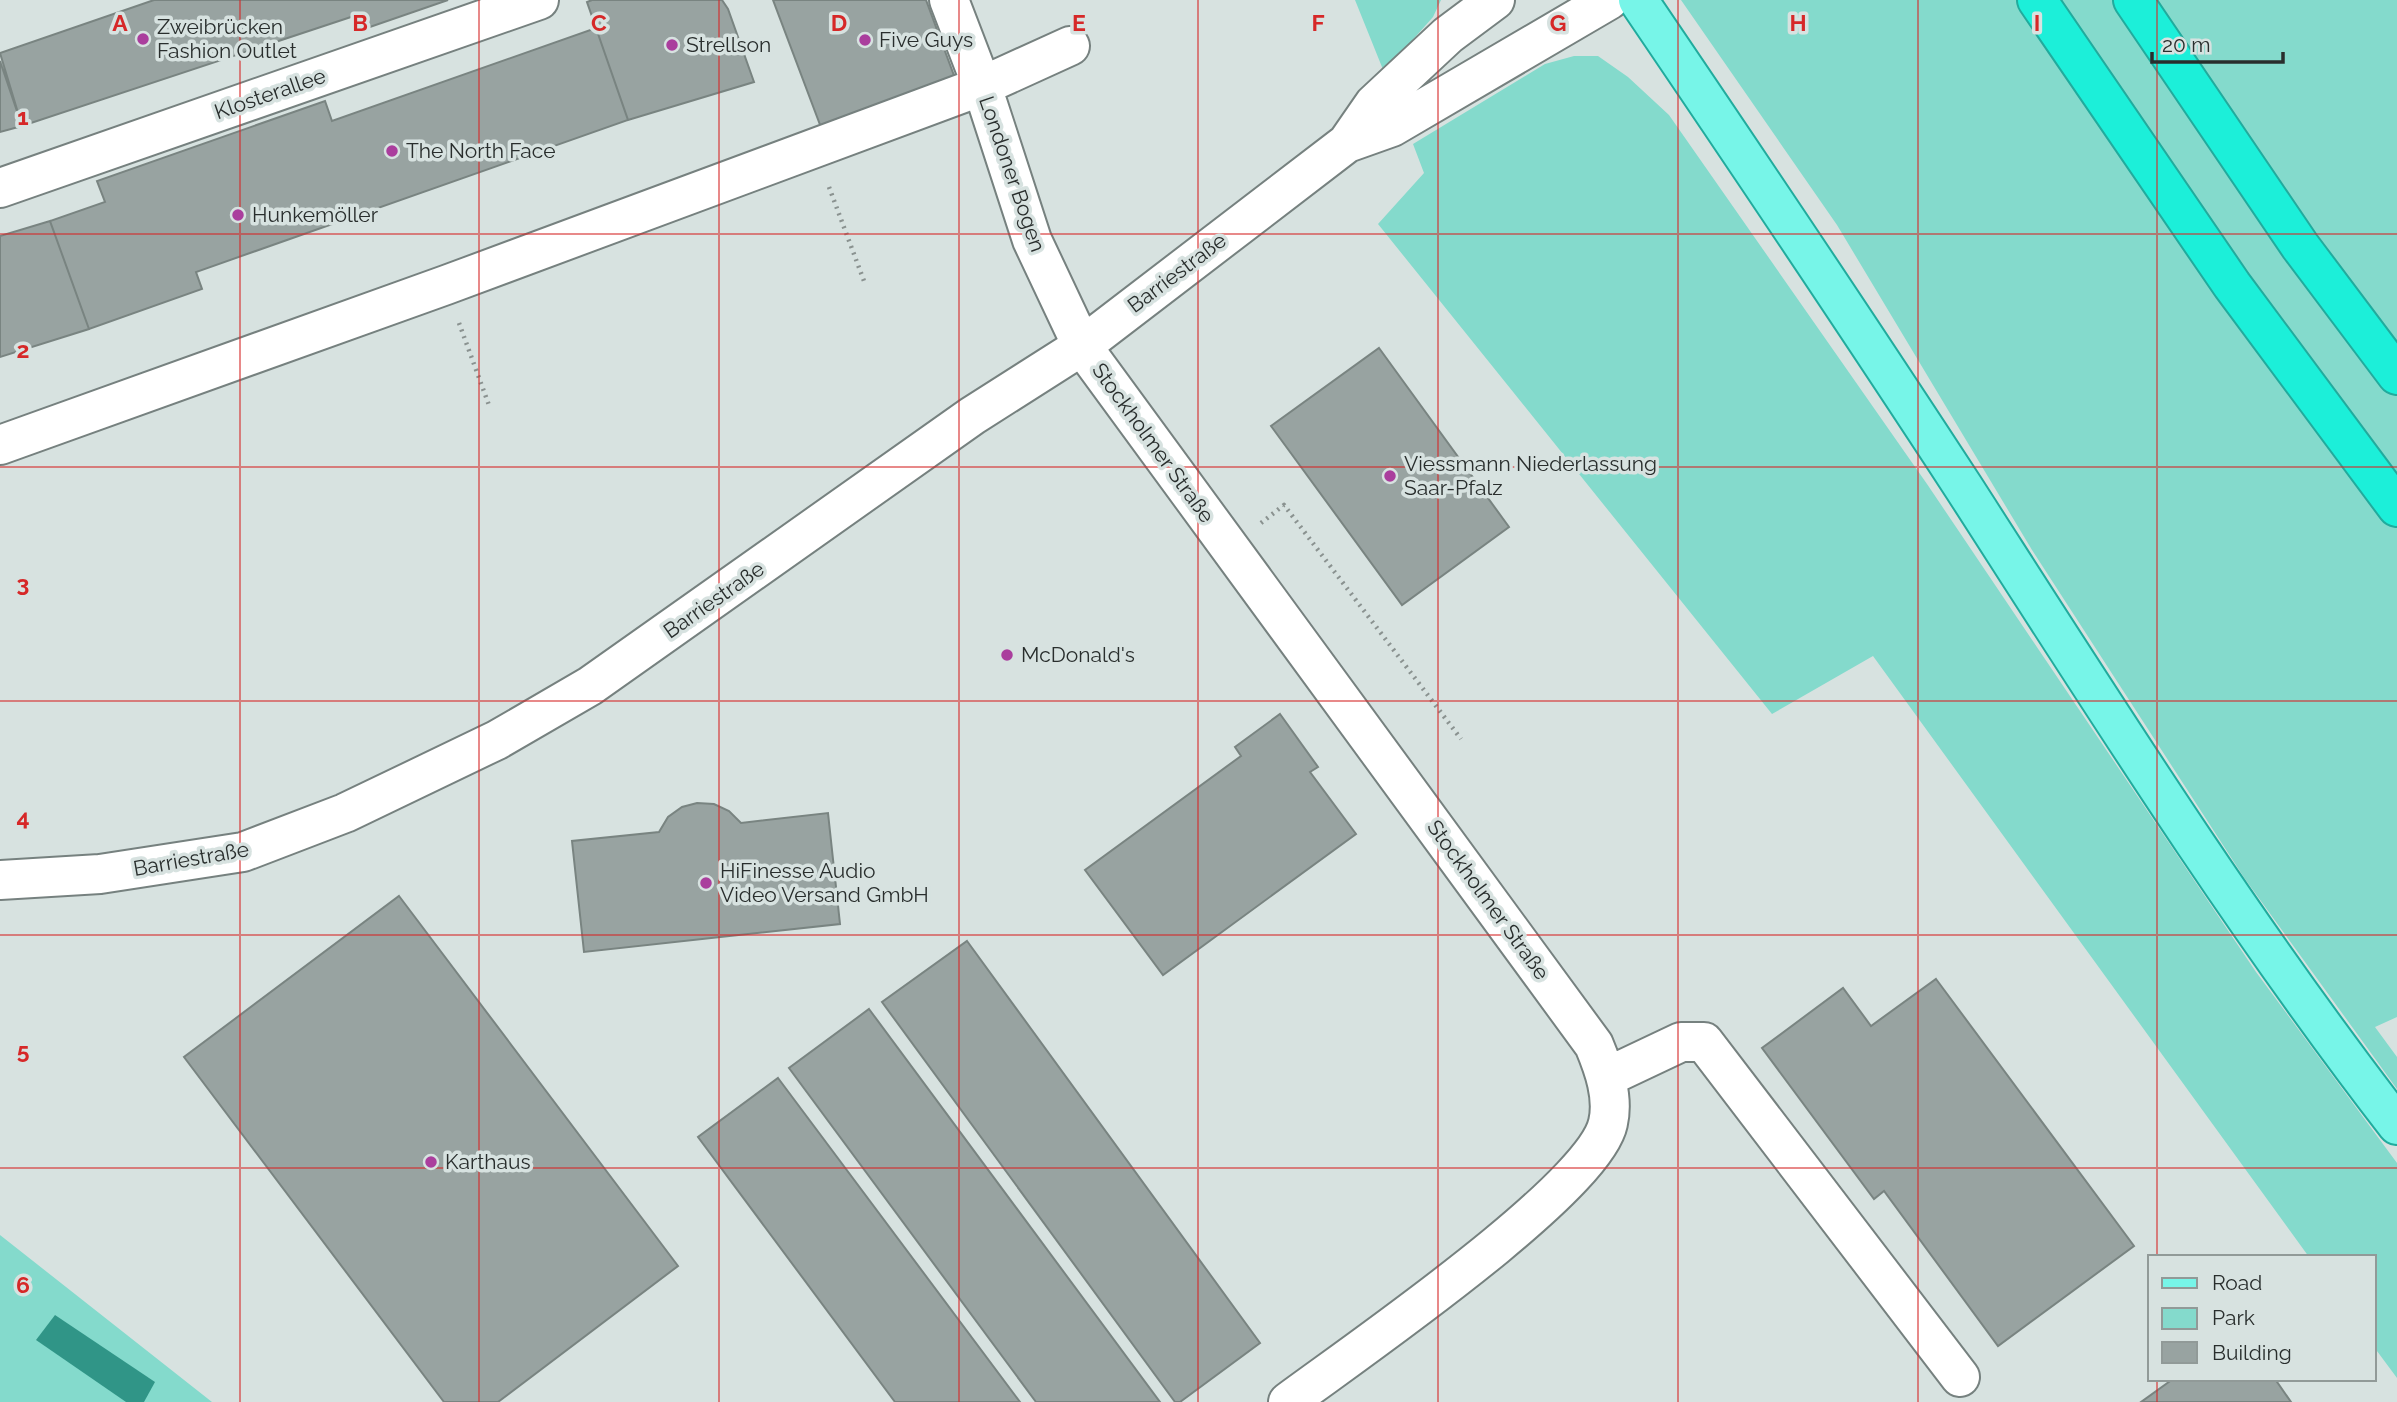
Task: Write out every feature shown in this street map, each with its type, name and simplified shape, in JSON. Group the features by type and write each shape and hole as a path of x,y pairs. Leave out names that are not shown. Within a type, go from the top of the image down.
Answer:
{"highway":[{"path":"2037,0 2232,285 2397,508"},
{"path":"2133,0 2300,246 2397,375"}],"main road":[{"path":"1638,0 1855,321 2222,885 2334,1044 2397,1125"}],"street":[{"name":"Klosterallee","path":"0,188 539,0"},
{"name":"Londoner Bogen","path":"949,0 982,86 1032,240 1082,345"},
{"name":"Barriestraße","path":"1448,35 1465,0"},
{"name":"Barriestraße","path":"1347,143 1374,104 1448,35 1495,0"},
{"name":"Barriestraße","path":"0,880 100,874 243,852 345,813 497,740 590,686 972,416 1082,345 1347,143 1392,127 1609,0"},
{"path":"0,444 446,285 982,86 1070,46"},
{"name":"Stockholmer Straße","path":"1082,345 1594,1045 1607,1077 1608,1123 1591,1154 1551,1199 1492,1248 1288,1402"},
{"path":"1607,1077 1681,1042 1704,1042 1961,1377"}],"path":[{"path":"815,148 864,281"},
{"path":"446,285 490,408"},
{"path":"1230,547 1284,505 1461,739"}],"green space":[{"path":"1355,0 1441,0 1433,17 1384,72"},
{"path":"1681,0 2397,0 2397,1017 2375,1027 2397,1057 2397,1089 2245,879 2032,550 1837,225"},
{"path":"1574,56 1598,56 1628,77 1669,115 1927,484 2256,972 2397,1163 2397,1378 2376,1350 2376,1255 2308,1255 1873,656 1772,714 1378,224 1424,173 1413,144 1545,64"},
{"path":"0,1235 212,1402 0,1402"}],"shaded area":[{"path":"55,1315 155,1382 144,1402 126,1402 36,1340"}],"building":[{"path":"154,0 448,0 367,28 360,14 22,126 0,53"},
{"name":"Strellson","path":"722,0 728,9 754,82 628,120 587,2"},
{"name":"Five Guys","path":"773,0 926,0 956,81 822,130"},
{"path":"596,28 628,120 196,272 202,289 89,329 50,221 105,202 97,181 325,101 332,121"},
{"path":"0,61 22,126 0,132"},
{"path":"50,221 89,329 0,357 0,236"},
{"name":"Viessmann Niederlassung Saar-Pfalz","path":"1379,348 1509,527 1402,605 1271,426"},
{"path":"1280,714 1318,767 1310,772 1356,834 1163,975 1085,870 1241,756 1235,747"},
{"name":"HiFinesse Audio Video Versand GmbH","path":"697,803 714,804 729,811 741,823 828,813 840,924 584,952 572,841 659,832 668,817 682,807"},
{"name":"Karthaus","path":"399,896 678,1266 498,1402 444,1402 184,1057"},
{"path":"967,941 1260,1343 1180,1402 1175,1402 882,1002"},
{"path":"1936,979 2134,1246 1998,1346 1884,1191 1874,1199 1762,1048 1843,988 1871,1026"},
{"path":"869,1009 1160,1402 1036,1402 789,1068"},
{"path":"778,1078 1020,1402 895,1402 698,1137"},
{"path":"2170,1381 2276,1381 2291,1402 2141,1402"}],"place":[{"name":"Zweibrücken Fashion Outlet","path":"143,39"},
{"name":"Five Guys","path":"865,40"},
{"name":"Strellson","path":"672,45"},
{"name":"The North Face","path":"392,151"},
{"name":"Hunkemöller","path":"238,215"},
{"name":"Viessmann Niederlassung Saar-Pfalz","path":"1390,476"},
{"name":"McDonald's","path":"1007,655"},
{"name":"HiFinesse Audio Video Versand GmbH","path":"706,883"},
{"name":"Karthaus","path":"431,1162"}]}
